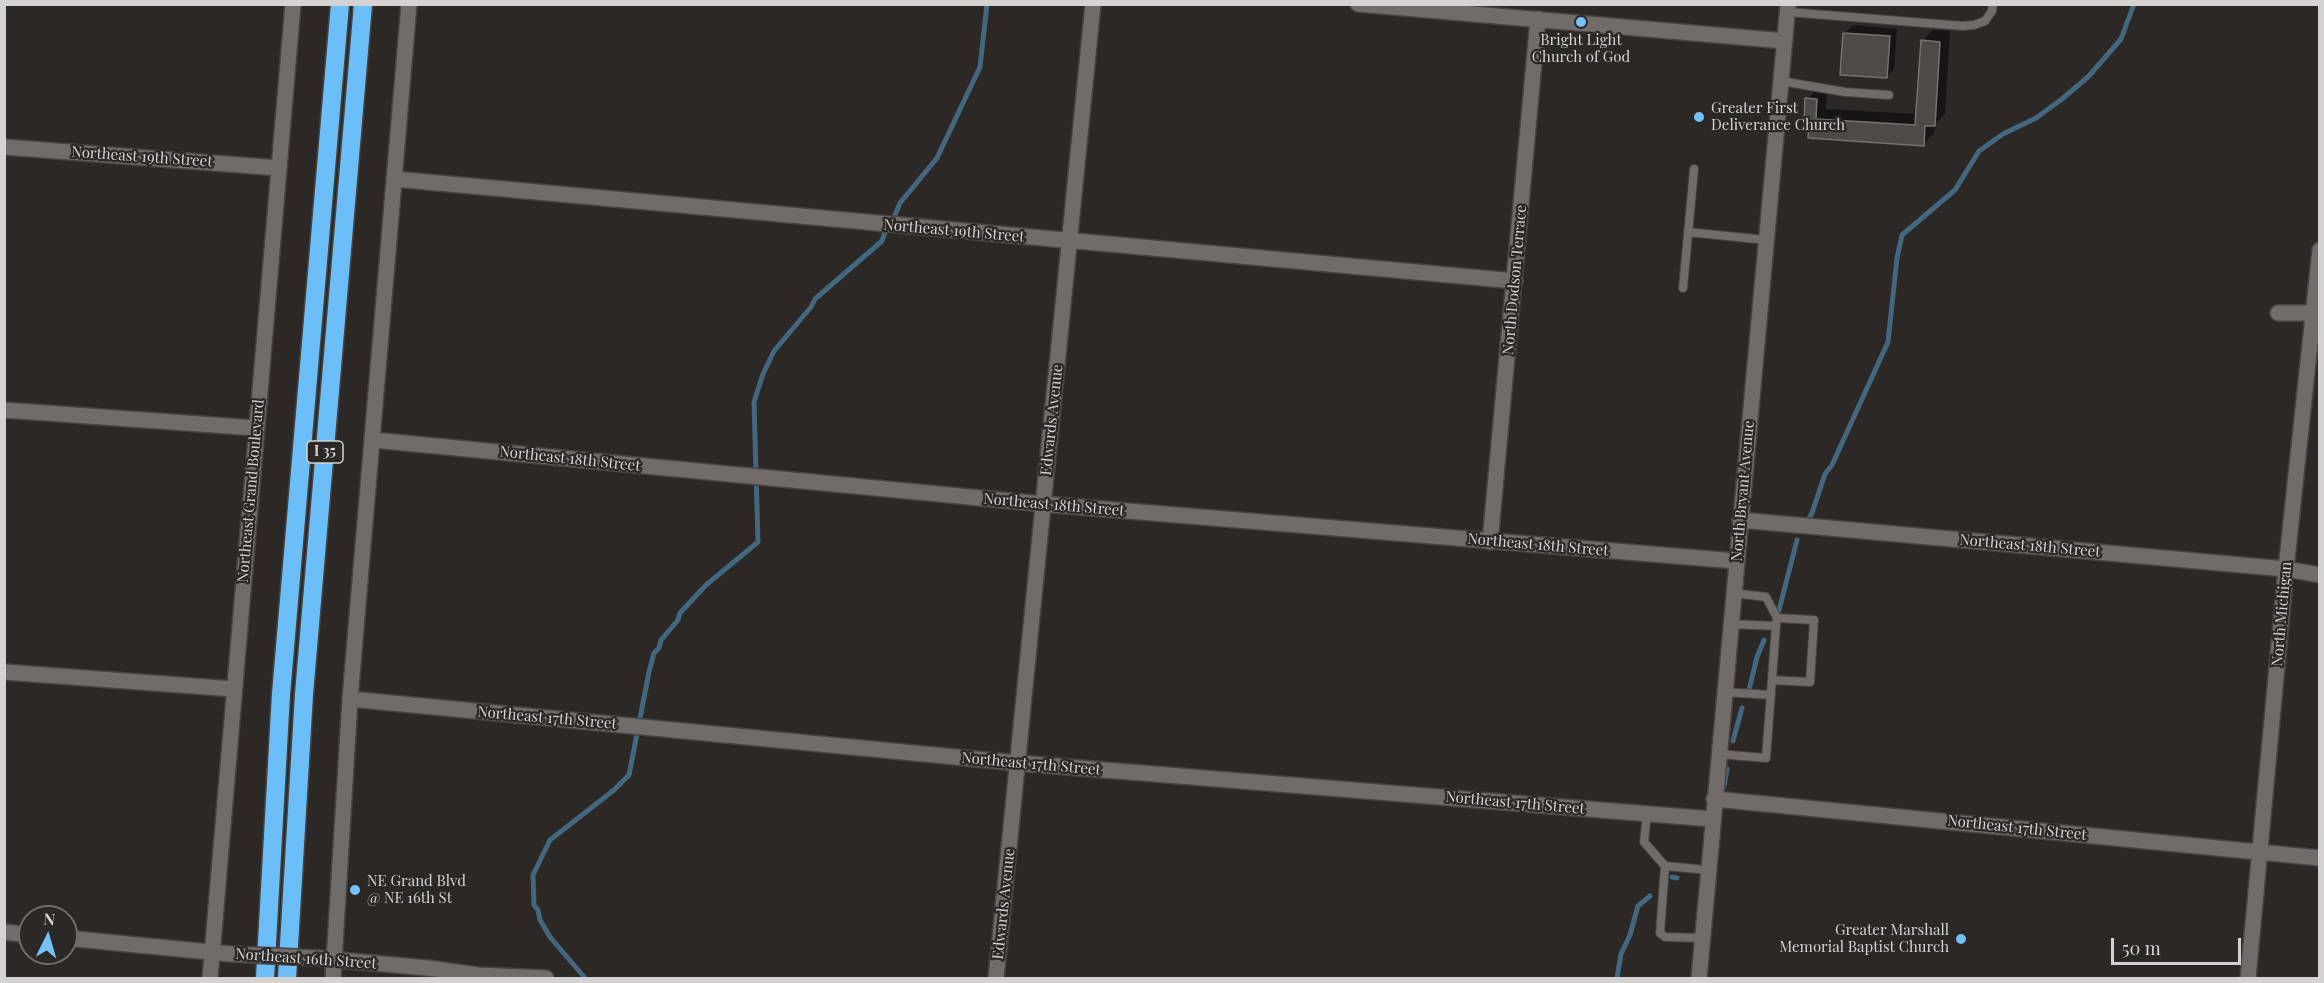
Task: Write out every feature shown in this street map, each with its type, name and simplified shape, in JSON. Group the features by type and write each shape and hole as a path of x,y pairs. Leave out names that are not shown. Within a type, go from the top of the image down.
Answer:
{"highway":[{"name":"I 35","path":"265,978 281,694 340,4"},
{"name":"I 35","path":"287,978 304,694 363,4"}],"street":[{"name":"Northeast Grand Boulevard","path":"210,978 293,4"},
{"path":"333,978 350,699 409,4"},
{"name":"Edwards Avenue","path":"996,978 1093,4"},
{"path":"1358,4 1785,41"},
{"name":"North Bryant Avenue","path":"1699,978 1788,8"},
{"name":"North Dodson Terrace","path":"1491,542 1538,19"},
{"name":"Northeast 19th Street","path":"4,147 279,168"},
{"name":"Northeast 19th Street","path":"394,179 1515,281"},
{"name":"North Michigan","path":"2248,978 2286,569 2316,313 2319,250"},
{"path":"2278,313 2316,313"},
{"path":"4,410 256,428"},
{"name":"Northeast 18th Street","path":"372,440 1043,504 1736,561"},
{"name":"Northeast 18th Street","path":"1740,520 2286,569 2319,574"},
{"path":"4,672 234,689"},
{"name":"Northeast 17th Street","path":"350,699 1018,763 1712,819"},
{"name":"Northeast 17th Street","path":"1714,799 2319,858"},
{"name":"Northeast 16th Street","path":"78,939 230,954 317,958 478,975 546,978"}],"lane":[{"path":"1788,8 1974,26 1985,21 1992,11 1993,4"},
{"path":"1781,81 1845,92 1890,95"},
{"path":"1683,288 1694,169"},
{"path":"1688,232 1766,240"},
{"path":"1718,754 1766,758 1777,622 1766,597 1733,592"},
{"path":"1730,624 1814,620 1810,682 1772,680"},
{"path":"1724,692 1771,695"},
{"path":"1647,814 1644,842 1665,867 1660,933 1665,937 1702,938"},
{"path":"1665,867 1708,870"}],"building":[{"path":"1843,33 1890,36 1887,78 1840,75"},
{"path":"1921,40 1940,42 1935,126 1925,126 1924,146 1808,138 1809,123 1804,123 1805,98 1817,99 1816,119 1915,125"}],"waterway":[{"path":"585,978 550,937 540,920 538,910 534,905 533,875 550,840 614,790 629,775 649,672 654,653 659,648 661,640 678,620 680,613 706,585 758,542 754,402 763,374 774,351 811,307 815,299 882,241 900,203 937,158 980,67 987,4"},
{"path":"1807,522 1825,474 1832,465 1888,342 1897,258 1902,235 1955,190 1979,151 2003,134 2036,118 2089,76 2121,39 2134,4"},
{"path":"1778,614 1797,540"},
{"path":"1748,694 1757,657 1764,640"},
{"path":"1733,741 1742,708"},
{"path":"1724,786 1727,769"},
{"path":"1672,877 1677,878"},
{"path":"1617,978 1621,954 1630,935 1638,906 1650,896"}],"place":[{"name":"Bright Light Church of God","path":"1581,22"},
{"name":"Greater First Deliverance Church","path":"1699,117"},
{"name":"NE Grand Blvd @ NE 16th St","path":"355,890"},
{"name":"Greater Marshall Memorial Baptist Church","path":"1961,939"}]}
